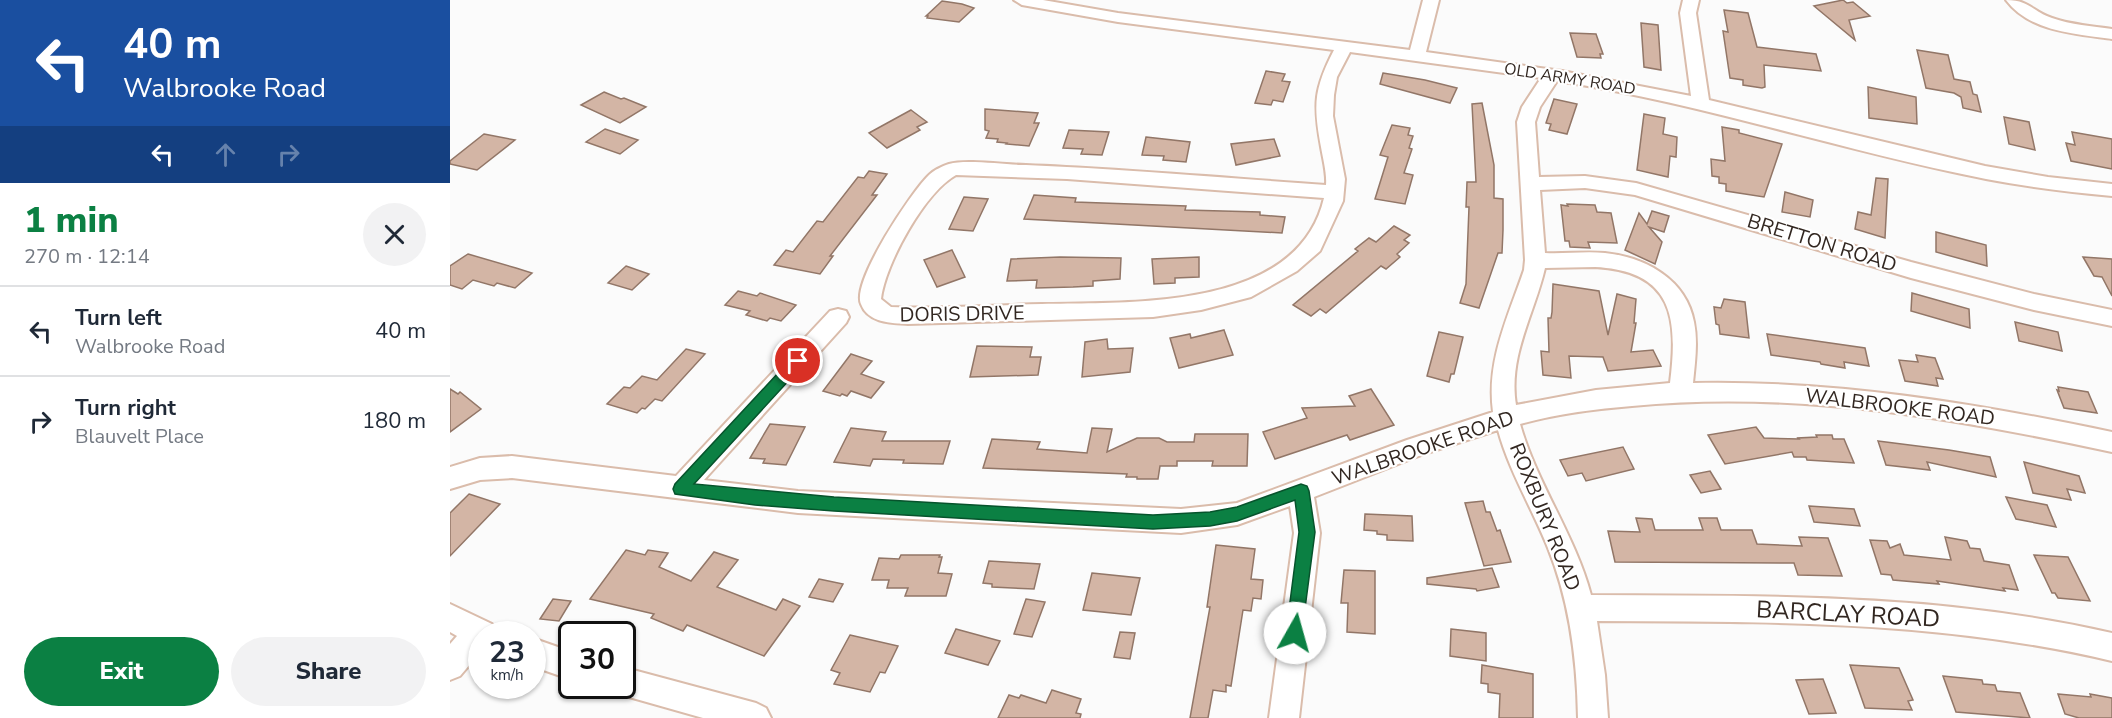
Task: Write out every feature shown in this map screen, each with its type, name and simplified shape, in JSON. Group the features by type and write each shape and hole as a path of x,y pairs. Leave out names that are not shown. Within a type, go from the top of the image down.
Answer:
{"street":[{"name":"OLD ARMY ROAD","path":"1022,0 1090,13 1552,75 1641,90 1940,163 2023,179 2112,190"},
{"path":"1417,57 1431,0"},
{"path":"1691,0 1688,13 1701,104"},
{"path":"2014,0 2043,21 2112,34"},
{"name":"DORIS DRIVE","path":"1334,192 1067,173 953,169 938,177 929,187 877,270 870,287 870,302 886,315 908,316 1154,309 1201,302 1244,291 1290,266 1313,246 1333,201 1336,178 1324,116 1325,95 1329,77 1344,47"},
{"name":"ROXBURY ROAD","path":"1552,75 1531,107 1526,122 1535,260 1506,361 1503,397 1506,418 1515,444 1562,548 1581,608 1591,672 1593,718"},
{"name":"BRETTON ROAD","path":"1531,184 1599,183 1659,194 1921,272 2034,302 2112,318"},
{"path":"1535,260 1613,261 1641,269 1661,282 1675,299 1684,324 1680,392"},
{"path":"680,489 838,316"},
{"name":"WALBROOKE ROAD","path":"450,478 480,469 512,467 798,502 1153,522 1210,519 1237,514 1506,418 1602,398 1680,392 1783,394 1881,401 2032,424 2112,442"},
{"path":"1284,718 1307,532 1301,491"},
{"name":"BARCLAY ROAD","path":"1581,608 1784,610 1922,616 2030,629 2112,647"},
{"path":"450,617 468,627"},
{"path":"450,666 468,647"},
{"path":"636,685 756,718"}],"building":[{"path":"1843,0 1847,3 1853,2 1870,16 1849,20 1855,40 1814,6"},
{"path":"942,1 974,8 959,22 927,18 926,16"},
{"path":"1724,10 1748,13 1757,47 1816,54 1821,71 1764,65 1765,87 1762,88 1743,85 1743,80 1730,78 1723,31 1728,32"},
{"path":"1641,23 1658,25 1661,70 1644,67"},
{"path":"1570,33 1596,34 1603,54 1600,54 1601,58 1577,57"},
{"path":"1917,50 1948,55 1954,79 1970,82 1973,94 1977,95 1981,112 1963,108 1961,97 1954,93 1926,88"},
{"path":"1266,71 1285,74 1282,81 1290,82 1283,102 1273,100 1271,105 1255,103"},
{"path":"1383,73 1457,88 1450,103 1380,84"},
{"path":"1868,87 1916,97 1917,124 1869,118"},
{"path":"604,92 646,107 620,123 581,105"},
{"path":"1554,99 1577,104 1567,134 1549,130 1551,124 1546,123"},
{"path":"1482,103 1494,165 1494,198 1503,199 1503,230 1502,253 1498,253 1479,308 1460,303 1466,284 1469,207 1466,207 1467,182 1476,182 1472,104"},
{"path":"985,109 1038,113 1034,123 1039,123 1029,146 1006,144 997,142 998,139 986,138 989,131 985,130"},
{"path":"911,110 927,122 917,127 920,130 887,148 869,133"},
{"path":"1644,114 1665,118 1663,134 1677,137 1676,157 1670,156 1668,177 1637,170"},
{"path":"2004,117 2029,122 2035,150 2009,144"},
{"path":"1392,125 1410,128 1408,135 1413,136 1409,148 1412,149 1404,173 1413,175 1405,204 1375,199 1388,157 1380,155"},
{"path":"1722,127 1782,144 1764,197 1726,191 1726,184 1719,183 1719,177 1712,176 1711,159 1725,161"},
{"path":"605,129 638,140 620,154 586,142"},
{"path":"1069,130 1109,132 1102,155 1081,154 1083,149 1063,148"},
{"path":"2072,132 2112,139 2112,169 2071,161 2066,143 2075,145"},
{"path":"484,134 515,140 477,170 450,164 450,161"},
{"path":"1146,137 1190,142 1186,162 1163,160 1164,156 1142,155"},
{"path":"1274,139 1280,156 1236,165 1231,144"},
{"path":"869,171 887,174 872,195 877,195 830,256 833,256 820,274 774,265 786,250 793,252 817,221 823,222 858,177 864,178"},
{"path":"1876,178 1888,179 1885,238 1855,229 1858,212 1871,215"},
{"path":"1785,192 1813,200 1810,217 1782,212"},
{"path":"1034,195 1076,198 1075,202 1186,206 1185,210 1260,212 1260,215 1285,217 1282,233 1024,219"},
{"path":"964,197 988,199 973,231 949,229"},
{"path":"1567,204 1595,205 1597,212 1611,213 1617,243 1588,242 1590,248 1570,247 1569,241 1565,241 1561,205 1568,206"},
{"path":"1652,211 1669,216 1664,232 1649,227 1662,242 1655,264 1625,250 1639,213 1647,224"},
{"path":"1394,226 1410,235 1404,240 1409,243 1397,254 1400,257 1386,269 1381,266 1326,313 1320,309 1311,316 1293,305 1358,251 1355,249 1369,238 1376,242"},
{"path":"1936,232 1986,245 1987,266 1936,252"},
{"path":"952,250 965,277 937,287 924,260"},
{"path":"468,254 532,273 515,288 497,283 494,286 473,280 462,289 450,285 450,266"},
{"path":"1199,257 1199,277 1175,278 1175,283 1154,284 1152,259"},
{"path":"2083,257 2112,259 2112,296 2102,277 2094,276"},
{"path":"1121,258 1120,279 1093,281 1093,286 1036,288 1037,280 1007,281 1011,259"},
{"path":"626,266 649,274 632,290 608,283"},
{"path":"1553,284 1599,291 1608,335 1617,294 1636,299 1634,323 1636,323 1631,352 1653,350 1661,366 1608,371 1603,357 1569,356 1571,378 1543,375 1541,351 1549,352 1548,318 1551,318 1552,312"},
{"path":"738,291 757,296 760,293 796,305 781,321 770,318 767,321 746,315 750,311 725,305"},
{"path":"1912,293 1969,309 1970,328 1911,311"},
{"path":"1724,299 1745,302 1749,338 1720,334 1714,307 1721,308"},
{"path":"2015,322 2058,332 2062,351 2019,341"},
{"path":"1224,330 1233,355 1179,368 1170,338 1190,334 1191,338"},
{"path":"1439,332 1463,337 1454,374 1451,374 1449,382 1427,376"},
{"path":"1767,334 1865,348 1869,366 1844,362 1845,368 1771,355"},
{"path":"1107,339 1108,349 1133,348 1130,372 1082,377 1085,342"},
{"path":"977,346 1032,347 1030,357 1041,357 1038,375 970,377"},
{"path":"686,349 705,354 662,401 655,399 637,413 607,404 624,387 630,388 642,376 657,380"},
{"path":"851,354 872,361 861,374 884,382 871,398 851,391 847,396 842,394 840,396 823,391"},
{"path":"1916,355 1935,358 1943,379 1936,378 1938,386 1905,381 1899,360 1918,362"},
{"path":"2058,387 2088,392 2097,413 2064,408"},
{"path":"450,389 458,394 460,392 481,409 450,432"},
{"path":"1371,389 1394,425 1350,440 1347,435 1275,459 1263,432 1307,418 1302,408 1355,406 1349,396"},
{"path":"770,424 805,427 786,465 763,463 765,459 750,458"},
{"path":"1756,427 1764,438 1799,439 1817,437 1816,435 1832,435 1833,439 1844,439 1854,463 1807,460 1806,457 1794,457 1792,452 1725,464 1708,435"},
{"path":"851,428 886,432 882,441 950,441 943,464 903,463 904,460 873,459 870,466 834,462"},
{"path":"1092,428 1112,429 1107,452 1137,438 1159,438 1167,442 1194,442 1195,434 1248,434 1247,466 1212,466 1213,461 1177,461 1177,466 1160,466 1158,479 1137,479 1137,477 1126,477 1127,474 983,468 992,439 1040,442 1037,449 1087,453"},
{"path":"1878,441 1990,457 1996,477 1927,462 1930,470 1886,465"},
{"path":"1623,447 1634,469 1586,481 1582,473 1568,476 1560,460"},
{"path":"2024,462 2079,476 2085,493 2067,489 2071,500 2033,493"},
{"path":"1710,471 1721,489 1701,493 1690,475"},
{"path":"469,494 500,504 450,556 450,513"},
{"path":"2006,497 2047,505 2056,527 2016,519"},
{"path":"1483,501 1486,512 1490,512 1497,531 1500,530 1511,562 1484,566 1465,503"},
{"path":"1809,506 1854,509 1860,526 1814,522"},
{"path":"1365,514 1412,516 1413,541 1387,540 1387,535 1364,530"},
{"path":"1636,518 1652,519 1655,530 1703,530 1699,518 1717,518 1721,530 1752,530 1757,544 1802,546 1799,537 1828,538 1842,576 1798,575 1794,563 1615,562 1608,531 1640,532"},
{"path":"1945,537 1967,541 1970,548 1980,549 1984,561 2009,565 2018,590 2003,588 2005,591 1937,581 1939,584 1893,580 1891,575 1881,574 1870,540 1887,541 1890,548 1900,544 1904,555 1951,560"},
{"path":"1216,545 1255,549 1251,579 1263,580 1261,599 1253,598 1251,611 1243,610 1231,686 1226,685 1226,692 1213,690 1208,718 1190,718 1210,607 1207,607"},
{"path":"626,550 645,555 648,550 668,553 659,567 691,581 714,552 738,560 717,587 776,610 783,599 800,606 764,656 687,625 683,631 651,618 654,614 590,599"},
{"path":"901,555 940,555 939,557 942,557 938,573 952,574 946,596 905,596 908,588 887,588 889,580 872,580 879,558 899,559"},
{"path":"2034,555 2068,557 2090,601 2058,598 2055,593 2052,593"},
{"path":"989,561 1040,564 1034,589 992,587 992,584 983,583"},
{"path":"1492,568 1499,587 1477,591 1476,589 1427,584 1427,578"},
{"path":"1344,570 1375,571 1375,634 1347,632 1348,603 1341,603"},
{"path":"1092,573 1140,578 1131,615 1083,610"},
{"path":"819,579 843,584 833,602 809,597"},
{"path":"553,599 571,601 559,621 540,619"},
{"path":"1026,599 1045,602 1032,637 1014,634"},
{"path":"956,629 1000,641 988,665 945,653"},
{"path":"1451,629 1486,633 1486,661 1450,656"},
{"path":"1120,632 1135,633 1130,659 1114,657"},
{"path":"850,635 898,646 885,673 880,672 870,692 834,684 840,673 831,670"},
{"path":"1482,665 1533,674 1533,718 1499,718 1500,694 1488,692 1488,684 1481,683"},
{"path":"1850,665 1899,668 1913,700 1908,701 1912,710 1865,708"},
{"path":"1943,676 1982,680 1983,684 1995,685 1997,691 2020,693 2030,718 1956,712"},
{"path":"1823,679 1836,713 1809,714 1796,680"},
{"path":"1052,690 1081,699 1076,713 1081,714 1080,718 998,718 1009,695 1019,698 1021,695 1046,703"},
{"path":"2058,694 2091,697 2090,694 2112,698 2112,718 2079,718 2065,714"}],"route":[{"path":"798,361 680,489 834,504 1153,522 1210,519 1237,514 1301,491 1305,504 1307,532 1295,633"}]}
